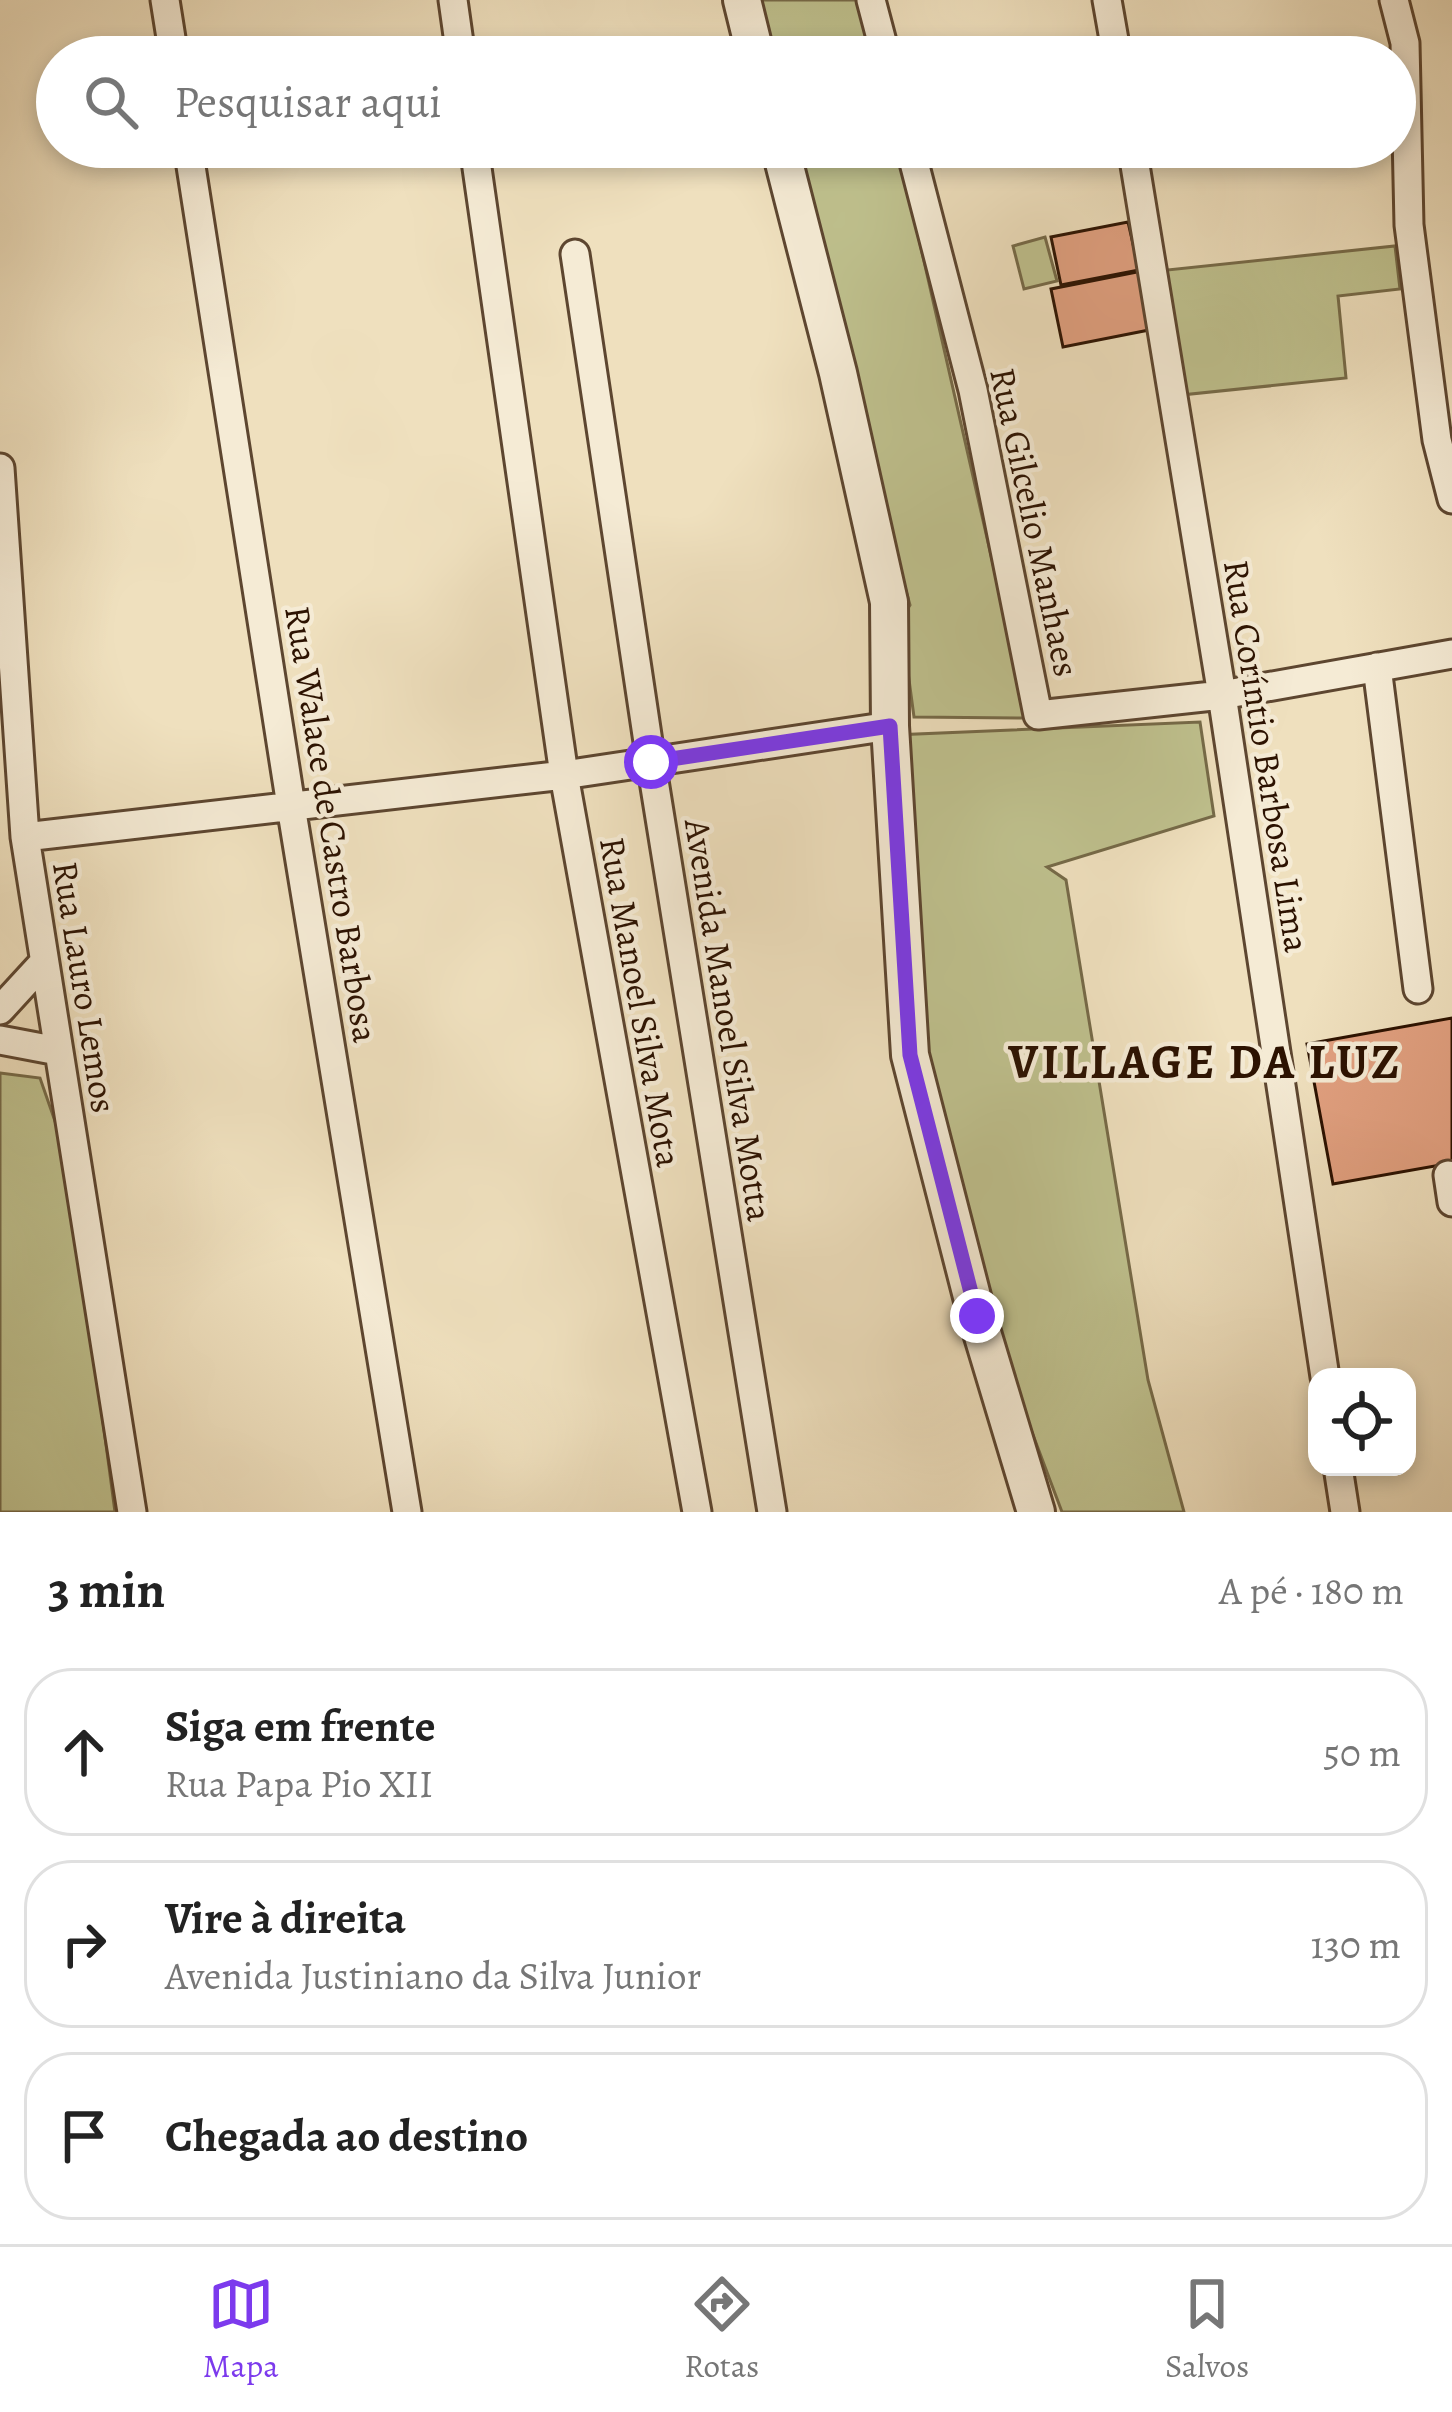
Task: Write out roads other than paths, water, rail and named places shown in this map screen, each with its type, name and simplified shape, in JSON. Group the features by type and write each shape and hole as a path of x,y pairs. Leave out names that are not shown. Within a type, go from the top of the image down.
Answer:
{"street":[{"path":"165,0 171,36"},
{"path":"453,0 458,36"},
{"path":"742,0 751,36"},
{"path":"871,0 880,36"},
{"path":"1107,0 1113,36"},
{"path":"1394,0 1404,36"},
{"path":"1407,36 1413,0"},
{"name":"Rua Walace de Castro Barbosa","path":"191,168 407,1512"},
{"name":"Rua Manoel Silva Mota","path":"477,168 564,775 697,1512"},
{"path":"785,168 889,602 890,726 910,1055 977,1316 1036,1512"},
{"name":"Rua Gilcelio Manhaes","path":"916,168 974,390 1038,715 1222,695 1452,654"},
{"name":"Rua Coríntio Barbosa Lima","path":"1135,168 1222,695 1324,1368"},
{"path":"1408,168 1409,225 1437,440 1452,499"},
{"name":"Avenida Manoel Silva Motta","path":"575,254 772,1512"},
{"name":"Rua Lauro Lemos","path":"0,469 25,837 132,1512"},
{"path":"1377,668 1418,989"},
{"path":"25,837 564,775 890,726"},
{"path":"0,1010 44,962"},
{"path":"0,1040 58,1051"},
{"path":"1339,1476 1345,1512"}],"district":[{"name":"VILLAGE DA LUZ","path":"1205,1062"}]}
